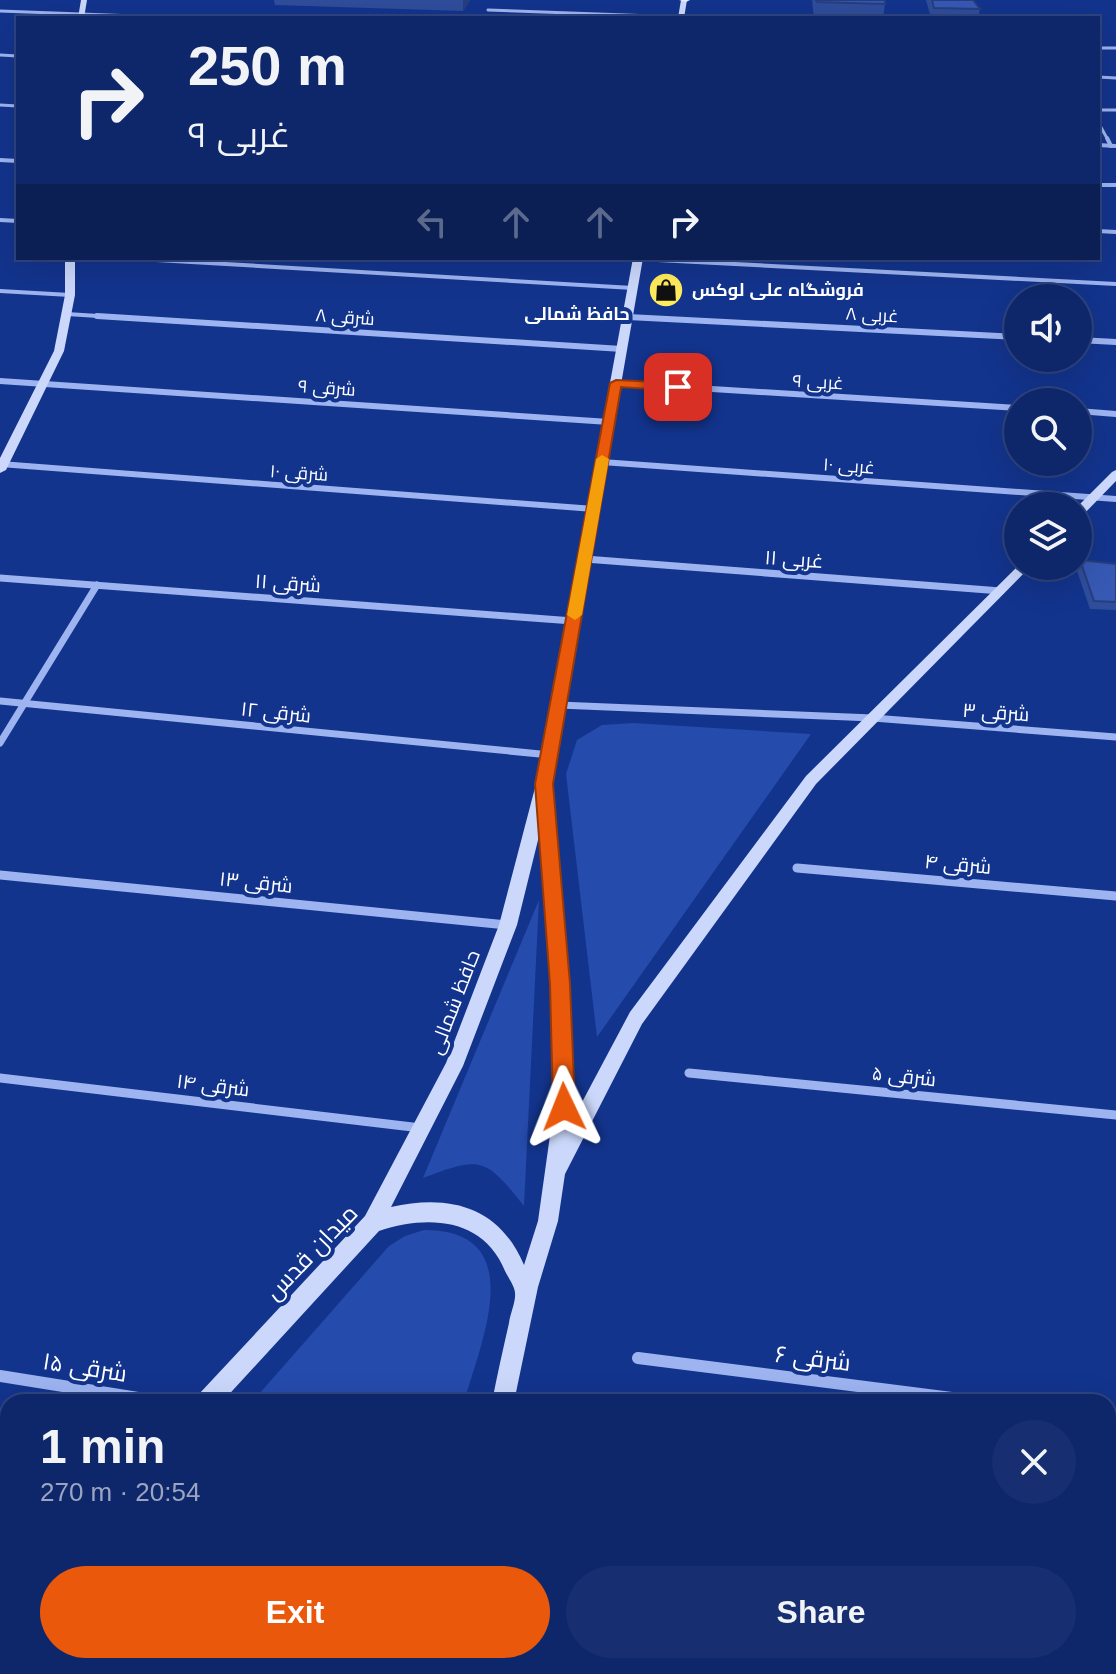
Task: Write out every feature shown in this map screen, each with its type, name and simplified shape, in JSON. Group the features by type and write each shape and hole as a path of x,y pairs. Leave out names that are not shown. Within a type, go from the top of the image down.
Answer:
{"main road":[{"path":"81,16 84,0"},
{"path":"1,466 59,351 70,295 70,260"},
{"name":"حافظ شمالی","path":"372,1223 454,1066 508,925 550,755 638,260"},
{"path":"1093,498 1116,474"},
{"path":"555,1172 636,1018 811,780 1012,580"},
{"name":"حافظ شمالی","path":"527,1287 548,1221 564,1107 560,984 544,784"},
{"name":"میدان قدس","path":"214,1394 372,1223 402,1212 432,1209 462,1216 487,1231 508,1253 521,1282 527,1287"},
{"path":"505,1394 527,1287"}],"street":[{"path":"488,10 633,16"},
{"path":"0,11 81,16"},
{"path":"1100,125 1114,146"},
{"path":"156,260 633,288"},
{"path":"675,260 1116,284"},
{"path":"0,291 70,295"},
{"name":"۸ شرقی","path":"67,314 622,349"},
{"name":"۸ غربی","path":"628,317 1004,336"},
{"path":"1092,341 1116,342"},
{"name":"شرقی ۹","path":"0,381 609,422"},
{"name":"۹ غربی","path":"616,383 1004,407"},
{"path":"1092,412 1116,414"},
{"name":"۱۰ غربی","path":"602,462 1093,498"},
{"name":"شرقی ۱۰","path":"1,466 594,509"},
{"path":"1093,498 1116,499"},
{"name":"۱۱ غربی","path":"585,559 1001,591"},
{"name":"۱۱ شرقی","path":"0,578 573,621"},
{"path":"0,743 97,585"},
{"name":"۱۲ شرقی","path":"0,701 550,755"},
{"name":"۳ شرقی","path":"559,705 873,718 1116,737"},
{"name":"۴ شرقی","path":"797,868 1116,896"},
{"name":"۱۳ شرقی","path":"0,875 508,925"},
{"name":"۵ شرقی","path":"689,1073 1116,1115"},
{"name":"۱۴ شرقی","path":"0,1078 422,1128"},
{"name":"۶ شرقی","path":"638,1358 920,1394"},
{"name":"۱۵ شرقی","path":"0,1376 113,1394"}],"shaded area":[{"path":"633,723 811,734 597,1037 566,774 577,740 602,725"},
{"path":"539,900 524,1206 500,1178 481,1165 458,1166 423,1178"},
{"path":"424,1230 457,1235 478,1248 488,1269 490,1294 487,1321 466,1394 259,1394 389,1246 405,1236"}],"building":[{"path":"885,0 885,4 817,2"},
{"path":"932,0 973,0 980,9 934,8"},
{"path":"1092,561 1116,564 1116,602 1094,601 1087,580 1092,580"}],"slow traffic":[{"path":"575,615 602,459"}],"place":[{"name":"فروشگاه علی لوکس","path":"666,290"}],"district":[{"name":"حافظ شمالی","path":"577,314"}],"route":[{"path":"564,1107 560,984 544,784 616,383 678,387"}]}
